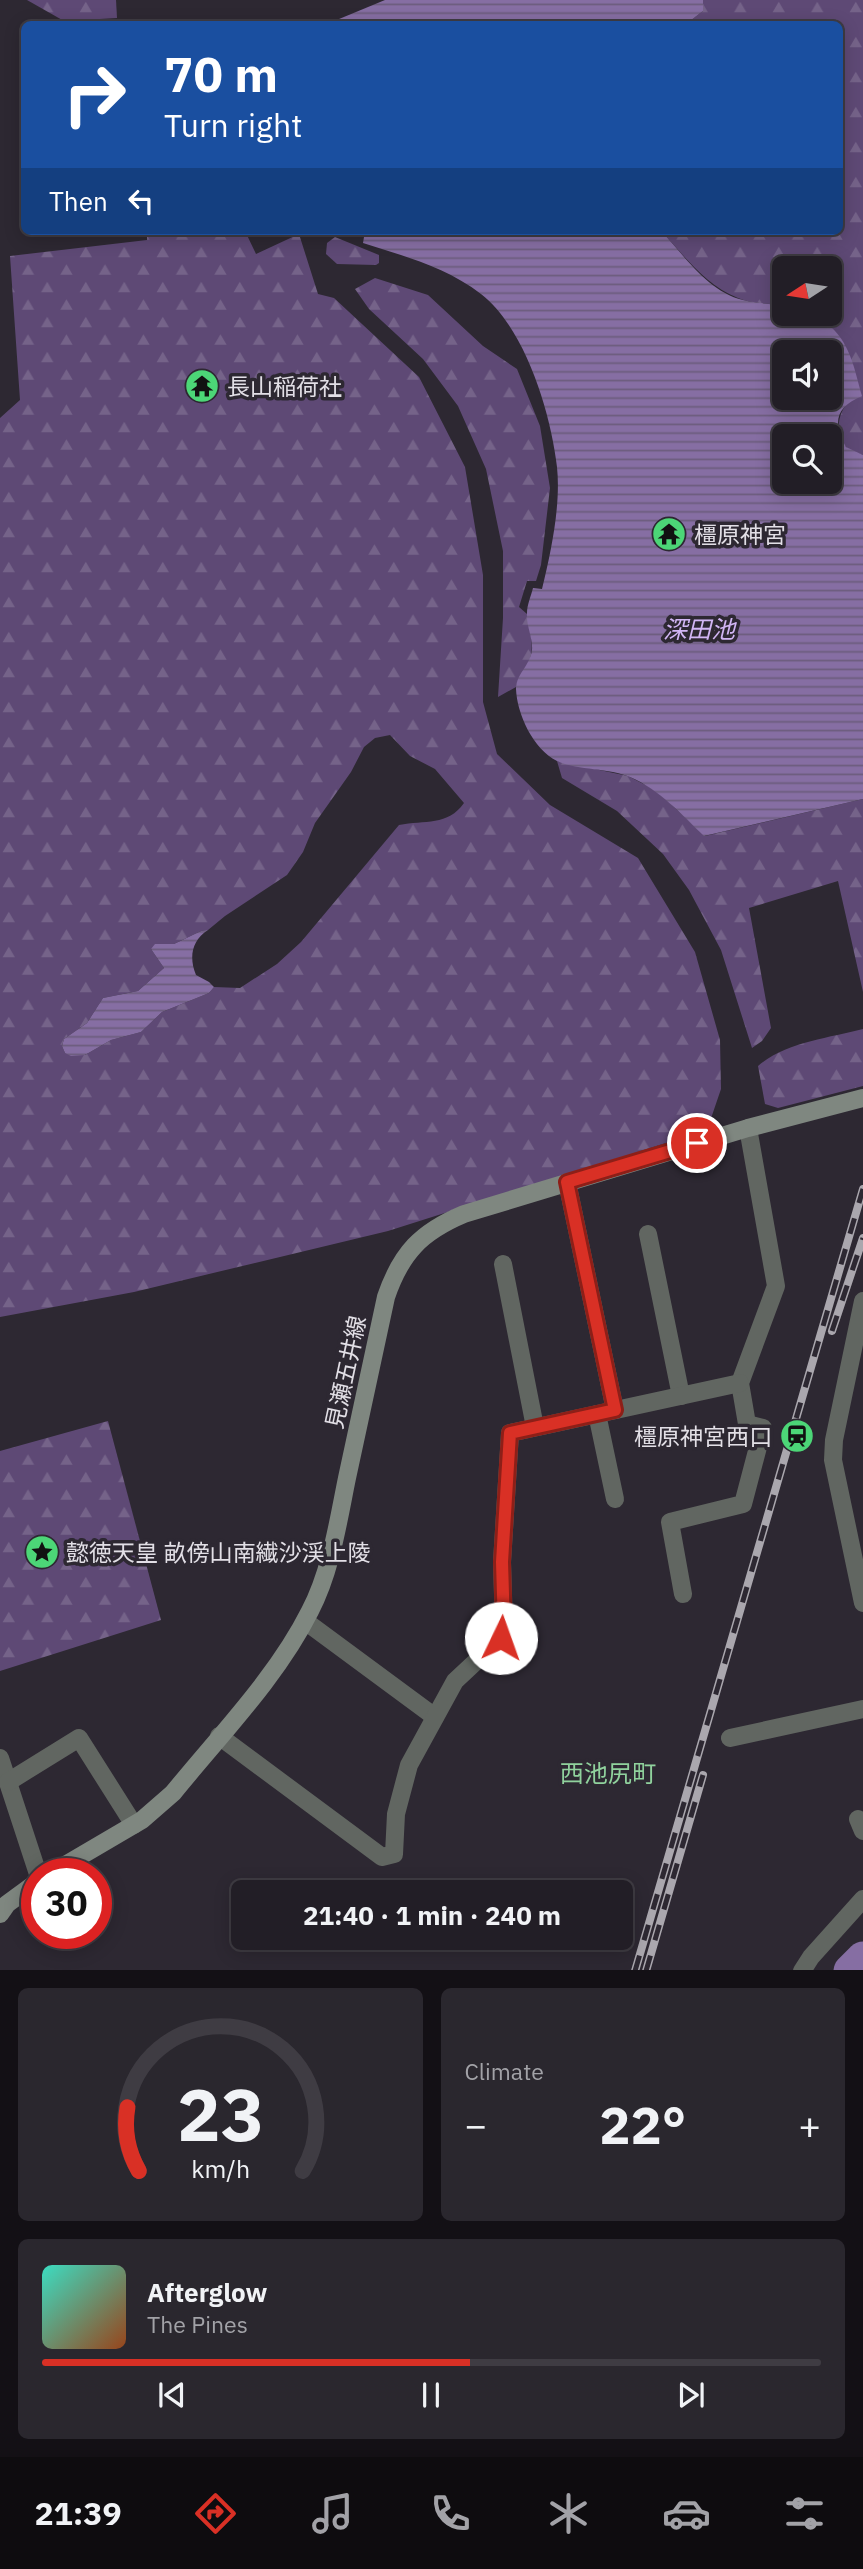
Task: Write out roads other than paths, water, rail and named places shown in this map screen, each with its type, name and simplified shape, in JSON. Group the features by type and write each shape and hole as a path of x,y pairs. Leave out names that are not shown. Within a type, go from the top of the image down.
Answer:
{"main road":[{"name":"見瀬五井線","path":"77,1858 134,1825 173,1793 277,1665 305,1620 322,1583 338,1521 386,1297 399,1266 422,1236 441,1223 464,1214 748,1128 863,1098"},
{"path":"0,1914 7,1904 21,1894"}],"street":[{"path":"682,1594 670,1522 743,1504 763,1428 747,1424 740,1383 776,1286 748,1128"},
{"path":"567,1182 615,1410"},
{"path":"648,1234 681,1395"},
{"path":"503,1264 535,1427"},
{"path":"863,1301 834,1440 833,1460 860,1577 863,1603"},
{"path":"219,1736 382,1857 394,1854 401,1789 410,1765 456,1681 501,1638 504,1627 502,1562 510,1433 740,1383"},
{"path":"597,1414 615,1499"},
{"path":"305,1620 435,1717"},
{"path":"730,1738 863,1709"},
{"path":"8,1782 79,1738 134,1825"},
{"path":"0,1758 33,1858"},
{"path":"802,1970 863,1899"}],"water":[{"path":"385,0 703,0 703,11 690,21 334,21"},
{"name":"深田池","path":"361,235 665,235 699,273 719,290 743,300 772,304 772,326 830,326 838,334 842,340 772,340 772,410 842,410 838,424 772,424 772,494 842,494 842,438 846,447 863,455 863,799 704,836 670,803 641,782 622,774 564,764 548,755 534,740 519,709 516,689 532,650 527,618 528,604 533,588 542,589 556,513 557,467 549,422 523,349 497,309 481,294 454,276 363,243 364,237"},
{"name":"深田池","path":"842,340 851,359 862,396 842,410"},
{"path":"208,930 198,939 192,956 196,975 214,987 209,993 162,1012 141,1032 111,1040 85,1055 71,1056 65,1053 62,1046 64,1039 87,1023 103,998 138,991 164,968 151,949 155,944 174,944"}],"waterway":[{"path":"851,1970 863,1958"}],"railway":[{"path":"635,1970 863,1189"},
{"path":"832,1331 863,1238"},
{"path":"646,1970 703,1775"}],"place":[{"name":"長山稲荷社","path":"202,386"},
{"name":"橿原神宮","path":"669,534"},
{"name":"橿原神宮西口","path":"797,1436"},
{"name":"懿徳天皇 畝傍山南繊沙渓上陵","path":"42,1552"}],"district":[{"name":"西池尻町","path":"608,1773"}]}
